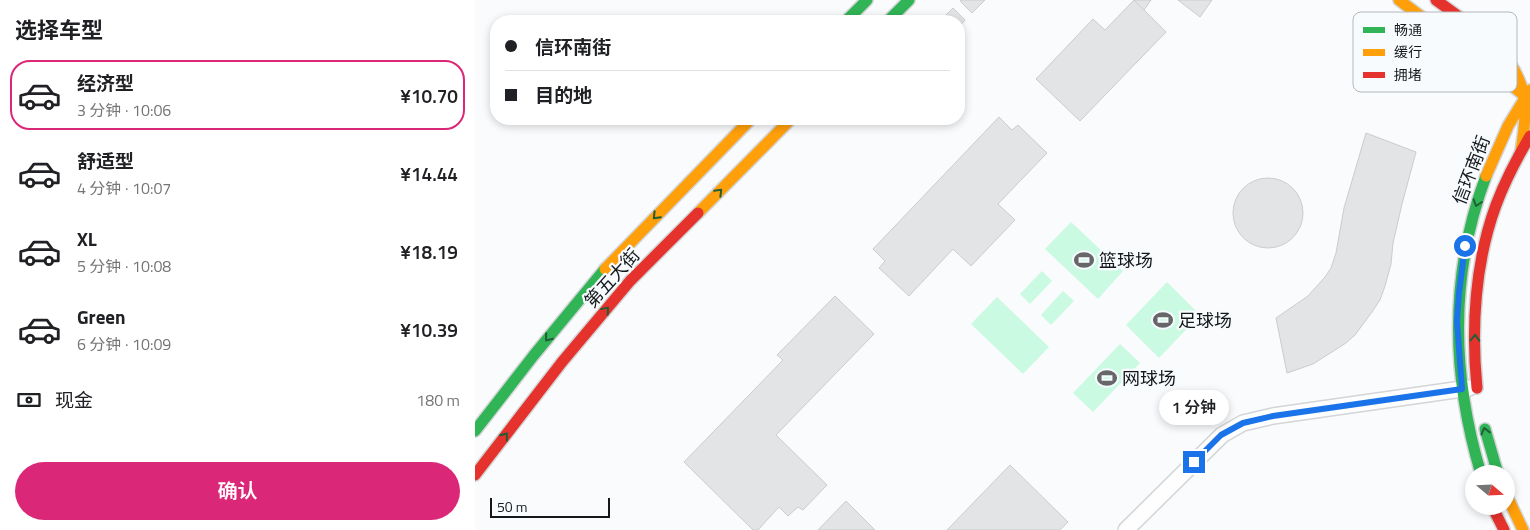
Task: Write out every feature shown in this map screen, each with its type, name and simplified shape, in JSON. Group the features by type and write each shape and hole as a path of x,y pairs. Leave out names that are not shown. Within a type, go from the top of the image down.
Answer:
{"street":[{"path":"852,15 867,0"},
{"path":"894,15 909,0"},
{"path":"1399,0 1415,12"},
{"path":"1436,0 1453,12"},
{"path":"1517,58 1522,62"},
{"path":"1517,71 1528,96 1528,127 1521,154"},
{"path":"1517,88 1528,96"},
{"name":"信环南街","path":"1469,388 1457,321 1462,264 1469,228 1501,141 1515,112 1528,96"},
{"path":"1501,141 1506,121 1506,108"},
{"name":"第五大街","path":"475,431 612,261 745,125"},
{"name":"第五大街","path":"475,475 562,362 630,282 785,125"},
{"name":"信环南街","path":"1469,388 1483,255 1488,230 1506,182 1530,136"},
{"path":"1469,388 1479,402"},
{"path":"1469,388 1470,434 1479,465"},
{"path":"1126,530 1221,435 1243,423 1273,416 1469,388"},
{"path":"1482,418 1495,465"},
{"path":"1515,513 1523,530"},
{"path":"1496,515 1504,530"}],"green space":[{"name":"篮球场","path":"1071,222 1123,271 1098,299 1045,249"},
{"path":"1042,271 1052,281 1030,304 1020,294"},
{"name":"足球场","path":"1167,282 1200,315 1159,358 1126,325"},
{"path":"1063,291 1074,301 1051,325 1041,315"},
{"path":"997,297 1049,347 1023,374 971,324"},
{"name":"网球场","path":"1120,344 1140,363 1093,412 1073,393"}],"building":[{"path":"985,0 972,13 960,1"},
{"path":"1134,0 1166,32 1080,121 1036,79 1093,19 1105,30"},
{"path":"1134,0 1151,0 1144,10"},
{"path":"1178,0 1212,0 1200,17"},
{"path":"953,8 960,15 946,15"},
{"path":"999,117 1012,130 1018,125 1047,153 998,204 1015,220 971,266 953,249 909,296 879,268 885,261 873,249"},
{"path":"1366,133 1416,152 1402,204 1385,286 1380,300 1372,312 1355,335 1346,343 1313,364 1287,373 1276,318 1308,296 1331,268 1336,253 1344,208"},
{"path":"1261,178 1275,178 1288,184 1297,193 1303,206 1301,226 1293,238 1275,248 1261,248 1248,242 1239,233 1233,220 1233,206 1239,193 1248,184"},
{"path":"835,296 874,334 776,435 827,485 803,510 798,507 788,516 779,507 758,530 753,530 684,462 783,360 777,355"},
{"path":"1010,465 1068,522 1060,530 947,530"},
{"path":"846,501 875,530 818,530"}],"traffic: fast":[{"path":"852,15 867,0"},
{"path":"894,15 909,0"},
{"path":"1479,465 1464,399 1458,325 1460,287 1465,250 1486,176"},
{"path":"475,431 534,355 605,269"},
{"path":"1485,429 1495,465"}],"traffic: slow":[{"path":"1399,0 1415,12"},
{"path":"1517,76 1523,91 1525,104 1521,151"},
{"path":"1517,90 1530,100"},
{"path":"1486,176 1508,126 1530,90"},
{"path":"605,269 745,125"},
{"path":"698,213 785,125"},
{"path":"1515,513 1523,530"}],"traffic: jam":[{"path":"1436,0 1452,12"},
{"path":"1477,388 1474,342 1476,295 1483,249 1496,205 1511,170 1530,136"},
{"path":"475,475 562,362 630,281 698,213"},
{"path":"1496,515 1504,530"}],"place":[{"name":"篮球场","path":"1084,260"},
{"name":"足球场","path":"1163,320"},
{"name":"网球场","path":"1107,378"}],"route":[{"path":"1194,462 1221,435 1243,423 1273,416 1462,389 1457,321 1465,246"}]}
